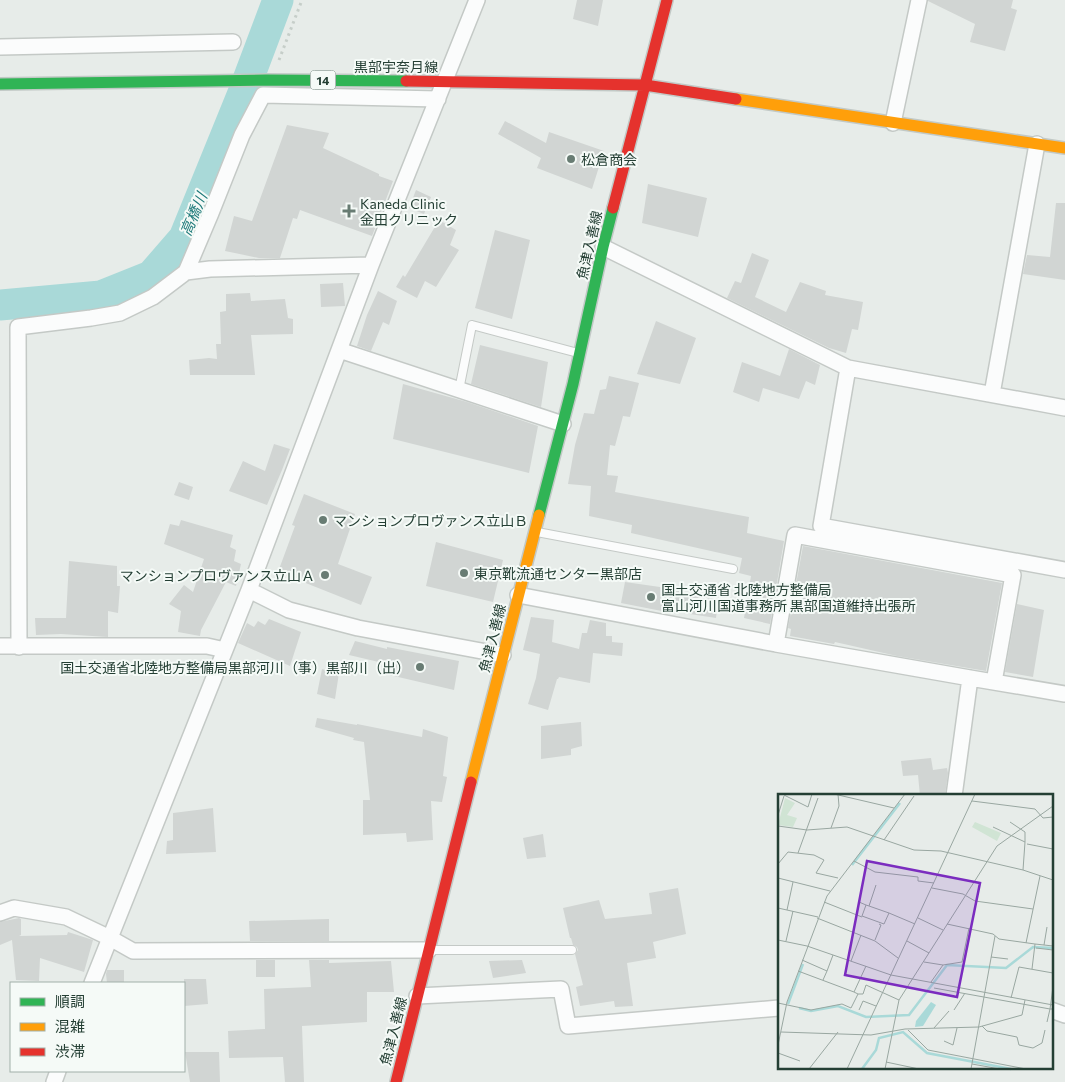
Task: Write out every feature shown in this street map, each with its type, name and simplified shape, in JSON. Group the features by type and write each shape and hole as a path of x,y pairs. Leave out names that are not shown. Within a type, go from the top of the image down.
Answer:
{"main road":[{"path":"645,84 667,0"},
{"name":"黒部宇奈月線","path":"0,84 271,80 645,84 1065,148"},
{"name":"魚津入善線","path":"396,1082 518,595 563,424 603,248 645,84"}],"street":[{"path":"92,982 249,590 371,265 477,0"},
{"path":"892,123 919,0"},
{"path":"0,47 233,42"},
{"path":"19,646 18,327 120,313 153,297 186,272 212,213 242,135 263,95 438,99"},
{"path":"992,394 1037,144"},
{"path":"603,248 848,368 1065,408"},
{"path":"186,272 210,269 371,265"},
{"path":"339,350 563,424"},
{"path":"848,368 820,526 1065,570"},
{"path":"776,644 795,535 1013,575 994,682"},
{"path":"249,590 289,610 341,624 503,655"},
{"path":"518,595 776,644 1065,693"},
{"path":"0,646 207,646 225,650"},
{"path":"954,794 970,678"},
{"path":"0,913 14,908 66,917 133,951 429,950"},
{"path":"417,996 561,988 568,1026 778,1008"},
{"path":"1052,1010 1065,1015"}],"lane":[{"path":"459,390 472,325 580,354"},
{"path":"535,532 733,569"},
{"path":"429,950 572,950"}],"path":[{"path":"271,80 302,0"}],"building":[{"path":"577,0 603,0 598,26 573,19"},
{"path":"928,0 1013,0 1011,8 1017,10 1005,51 970,42 975,24"},
{"name":"松倉商会","path":"505,121 546,143 549,132 604,151 592,189 537,168 541,158 498,134"},
{"path":"287,125 329,133 323,148 393,181 372,236 300,210 297,219 293,218 280,258 259,258 225,251 234,216 252,221"},
{"path":"648,184 707,198 698,237 642,223"},
{"path":"416,190 431,197 424,214 409,208"},
{"path":"1056,203 1065,203 1065,280 1023,274 1027,255 1050,257"},
{"path":"439,220 456,230 450,245 459,250 436,287 425,281 417,298 396,287 403,275 405,277"},
{"path":"495,230 530,240 512,319 475,308"},
{"path":"752,253 769,260 755,297 786,312 800,282 826,291 825,295 863,302 858,330 852,329 846,353 829,348 727,298 735,281 741,283"},
{"path":"343,283 345,306 321,307 320,284"},
{"path":"378,291 397,301 389,325 383,322 371,351 357,346 367,315"},
{"path":"250,293 251,301 285,299 288,318 293,319 293,334 251,335 255,375 190,375 189,360 217,359 216,344 221,344 220,312 226,311 226,294"},
{"path":"656,321 696,338 680,384 637,374"},
{"path":"480,345 548,362 541,407 471,384"},
{"path":"789,349 820,365 815,385 806,381 799,399 763,388 759,402 733,392 742,362 780,376"},
{"path":"609,376 639,383 630,417 623,416 615,446 610,445 607,475 618,476 615,492 749,517 747,533 784,541 770,624 744,618 751,576 739,573 742,558 631,533 632,525 589,516 591,486 568,484 575,445 584,413 594,414 600,390 606,389"},
{"path":"403,384 467,402 538,426 529,473 393,439"},
{"path":"274,444 290,449 267,505 229,491 243,461 265,471"},
{"path":"179,482 193,487 189,500 174,495"},
{"path":"304,494 355,514 338,564 372,577 361,605 278,572 295,526 292,525"},
{"path":"181,520 233,535 230,547 236,550 234,561 241,564 236,586 226,582 201,630 200,636 178,632 181,611 169,604 184,585 193,592 204,559 164,544 170,524 179,526"},
{"name":"東京靴流通センター黒部店","path":"436,542 503,560 493,602 426,586"},
{"path":"803,546 1002,583 986,671 897,656 835,642 834,644 790,636 791,629 788,628"},
{"path":"69,561 117,566 117,586 120,586 118,613 108,611 108,637 61,634 36,635 35,618 66,618"},
{"name":"国土交通省 北陸地方整備局 富山河川国道事務所 黒部国道維持出張所","path":"625,582 681,590 680,594 718,600 716,618 677,612 677,614 621,603"},
{"path":"1017,604 1044,610 1033,677 1005,672"},
{"path":"531,617 554,620 552,642 579,649 582,633 587,633 590,620 606,623 606,636 612,636 612,642 623,643 622,656 593,653 590,683 559,677 548,710 528,704 536,678 540,654 523,650"},
{"path":"269,619 301,632 290,666 238,643 247,623 254,627 258,621 265,625"},
{"name":"国土交通省北陸地方整備局黒部河川（事）黒部川（出）","path":"355,641 387,649 387,647 459,661 454,690 381,673 383,663 349,655"},
{"path":"322,669 339,673 335,699 317,694"},
{"path":"317,718 422,737 423,729 448,737 443,776 447,777 442,802 431,801 433,840 407,842 406,833 363,835 363,800 370,800 364,742 315,727"},
{"path":"581,722 582,746 571,749 571,755 541,759 541,726"},
{"path":"931,758 933,770 947,768 945,794 920,794 918,775 903,776 901,761"},
{"path":"213,808 216,852 166,854 167,841 173,840 173,813"},
{"path":"543,834 546,857 527,859 523,838"},
{"path":"678,888 686,934 653,942 656,958 627,963 633,1006 615,1007 614,1001 580,1006 576,987 583,985 575,954 578,950 570,938 563,908 599,900 605,919 652,914 649,893"},
{"path":"21,919 21,935 19,936 67,935 68,932 93,940 84,972 40,958 39,981 16,980 12,940 0,945 0,922"},
{"path":"329,919 329,941 250,941 249,921"},
{"path":"256,960 275,960 275,977 256,977"},
{"path":"309,960 329,960 329,963 391,961 394,992 367,992 367,1022 302,1026 304,1082 285,1082 283,1057 229,1058 228,1031 265,1029 264,989 311,987"},
{"path":"522,960 526,973 493,978 489,961"},
{"path":"107,970 124,970 124,982 107,982"},
{"path":"184,979 206,979 208,1004 185,1006"},
{"path":"185,1052 219,1052 220,1082 190,1082"}],"waterway":[{"name":"高橋川","path":"0,305 101,296 151,276 184,238 243,93 278,0"}],"traffic: fast":[{"path":"0,84 266,80 406,81"},
{"path":"539,515 573,384 613,208"}],"traffic: slow":[{"path":"736,99 1065,148"},
{"path":"471,782 539,515"}],"traffic: jam":[{"path":"406,81 645,85 667,0"},
{"path":"613,208 645,85 736,99"},
{"path":"396,1082 471,782"}],"place":[{"name":"松倉商会","path":"571,159"},
{"name":"Kaneda Clinic 金田クリニック","path":"349,211"},
{"name":"マンションプロヴァンス立山Ｂ","path":"323,520"},
{"name":"東京靴流通センター黒部店","path":"464,573"},
{"name":"マンションプロヴァンス立山Ａ","path":"325,575"},
{"name":"国土交通省 北陸地方整備局 富山河川国道事務所 黒部国道維持出張所","path":"651,597"},
{"name":"国土交通省北陸地方整備局黒部河川（事）黒部川（出）","path":"420,667"}]}
